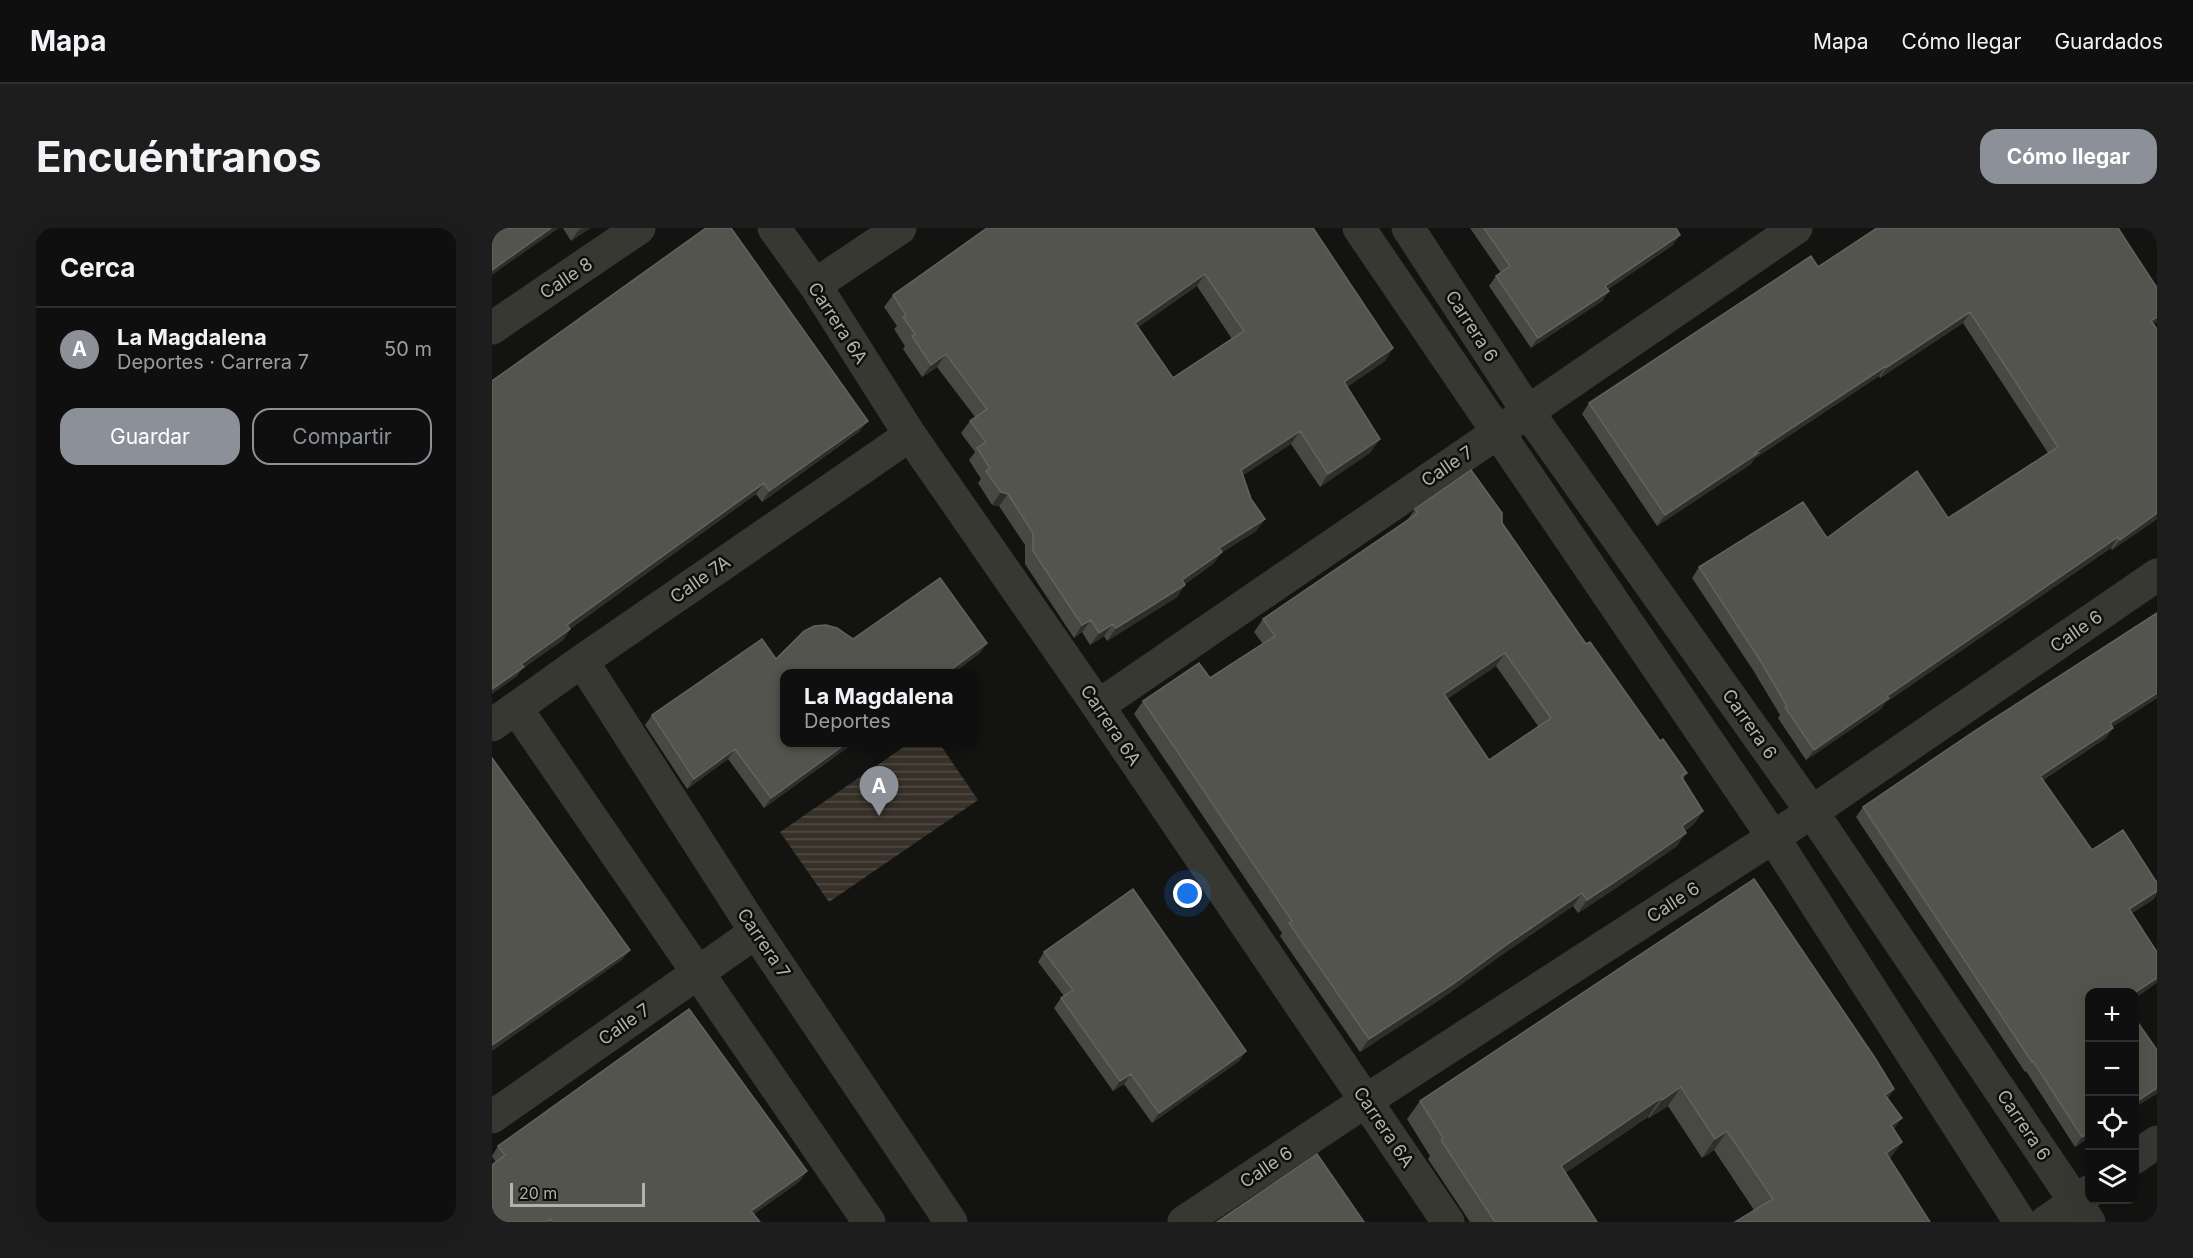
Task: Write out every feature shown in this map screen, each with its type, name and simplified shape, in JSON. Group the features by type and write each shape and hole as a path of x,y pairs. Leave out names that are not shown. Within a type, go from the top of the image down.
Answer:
{"street":[{"name":"Calle 8","path":"492,328 639,228"},
{"name":"Carrera 6A","path":"774,228 815,285 910,435 1098,706 1448,1222"},
{"path":"815,285 900,228"},
{"name":"Carrera 6","path":"1359,228 1773,837 2020,1222"},
{"name":"Carrera 6","path":"1408,228 1528,412 1812,812 2084,1205"},
{"name":"Calle 7","path":"1098,706 1796,228"},
{"name":"Calle 7A","path":"504,716 910,435"},
{"name":"Calle 6","path":"1184,1222 1367,1100 1812,812 2157,575"},
{"name":"Carrera 7","path":"582,661 756,932 951,1222"},
{"path":"504,716 699,972 869,1222"},
{"name":"Calle 7","path":"492,1117 756,932"},
{"path":"2139,1155 2157,1142"},
{"path":"2046,1222 2084,1205"}],"shaded area":[{"path":"904,747 942,747 978,800 829,902 780,832"}],"building":[{"path":"492,228 551,228 492,270"},
{"path":"706,228 731,228 868,421 769,491 764,483 567,625 570,629 521,664 524,667 492,689 492,381"},
{"path":"987,228 1313,228 1393,348 1344,382 1380,439 1328,474 1300,431 1241,470 1251,499 1265,519 1219,548 1222,552 1182,580 1185,585 1116,628 1113,624 1099,633 1091,620 1082,625 1033,551 1033,533 1008,494 1001,492 986,471 990,468 977,448 986,442 970,421 987,409 946,354 931,365 912,336 915,334 903,317 906,315 893,295","holes":["1205,274 1244,331 1173,378 1135,323"]},
{"path":"1484,228 1676,228 1680,235 1605,286 1609,291 1538,338 1496,276 1510,266"},
{"path":"1877,228 2118,228 2157,288 2157,317 2151,321 2157,329 2157,513 2120,540 2118,537 1887,696 1889,698 1814,750 1785,707 1787,706 1760,660 1699,567 1803,502 1827,538 1917,471 1948,518 2058,447 1970,312 1754,453 1758,453 1665,515 1589,403 1811,256 1818,267"},
{"path":"1471,470 1502,513 1502,523 1586,644 1590,642 1660,741 1663,739 1687,773 1681,776 1703,811 1682,826 1686,833 1622,877 1587,900 1582,893 1453,984 1369,1039 1289,923 1292,921 1143,701 1199,663 1210,678 1275,636 1263,619 1418,513 1415,509","holes":["1505,653 1551,718 1489,760 1444,694"]},
{"path":"940,578 987,643 952,669 780,669 780,747 841,747 771,798 735,749 694,779 652,715 762,639 776,659 804,631 814,626 826,625 837,628 853,639"},
{"path":"2157,613 2157,693 2110,723 2113,728 2040,776 2092,850 2123,830 2157,883 2157,891 2129,909 2157,952 2157,978 2139,990 2085,988 2085,1135 2082,1137 1863,807 1973,732"},
{"path":"492,758 630,950 492,1045"},
{"path":"1754,879 1894,1089 1885,1095 1902,1118 1891,1125 1902,1142 1886,1153 1930,1222 1735,1222 1773,1199 1727,1131 1715,1139 1681,1087 1662,1100 1661,1098 1561,1166 1597,1222 1495,1222 1441,1140 1443,1138 1420,1101"},
{"path":"1133,889 1246,1051 1159,1113 1131,1074 1120,1081 1061,998 1073,990 1044,952"},
{"path":"689,1009 807,1171 751,1211 760,1222 553,1222 551,1219 546,1222 492,1222 492,1165 505,1155 498,1146"},
{"path":"2139,1024 2157,1050 2157,1088 2139,1100"},
{"path":"1317,1154 1364,1222 1217,1222"}],"place":[{"name":"La Magdalena","path":"879,816"}]}
